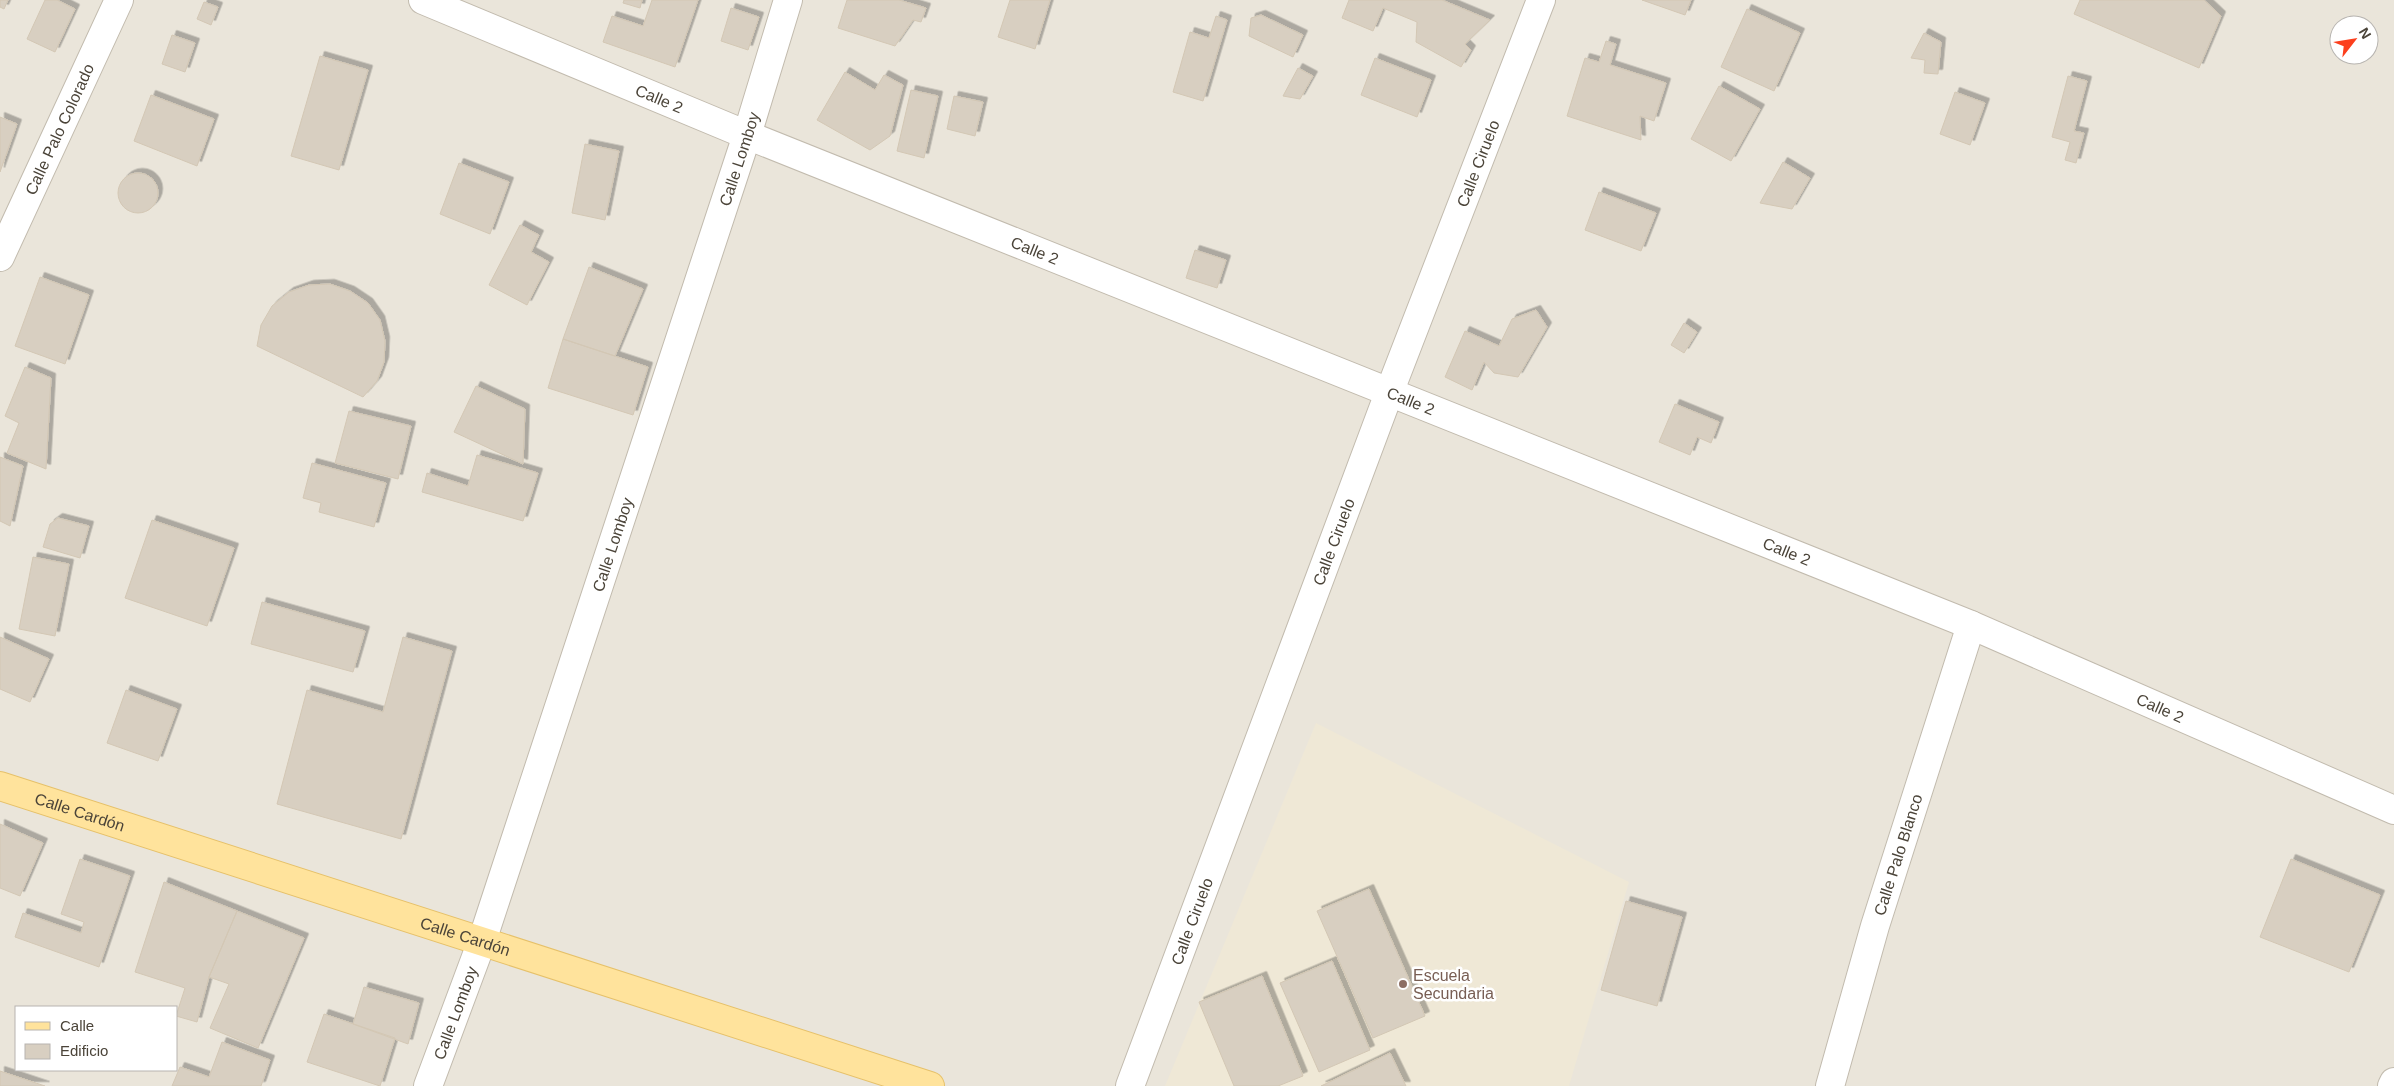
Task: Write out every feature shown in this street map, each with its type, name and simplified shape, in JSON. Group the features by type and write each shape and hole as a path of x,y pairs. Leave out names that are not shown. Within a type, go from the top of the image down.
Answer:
{"main road":[{"name":"Calle Cardón","path":"0,786 930,1086"}],"street":[{"name":"Calle Palo Colorado","path":"0,257 119,0"},
{"name":"Calle 2","path":"424,0 747,135 1971,625 2394,810"},
{"name":"Calle Lomboy","path":"428,1086 482,941 747,135 788,0"},
{"name":"Calle Ciruelo","path":"1130,1086 1389,393 1542,0"},
{"name":"Calle Palo Blanco","path":"1830,1086 1875,926 1971,625"},
{"path":"2392,1086 2394,1082"}],"shaded area":[{"path":"0,0 2394,0 2394,1086 0,1086"},
{"name":"Escuela Secundaria","path":"1316,723 1629,882 1569,1086 1165,1086"}],"building":[{"path":"0,0 8,0 4,9 0,7"},
{"path":"45,0 57,0 75,9 55,52 27,39"},
{"path":"624,0 642,0 640,8 623,3"},
{"path":"652,0 698,0 675,67 603,42 612,16 643,26"},
{"path":"847,0 899,0 926,8 921,22 913,20 895,46 838,28"},
{"path":"1010,0 1050,0 1035,49 998,37"},
{"path":"1349,0 1442,0 1490,20 1465,44 1471,50 1461,67 1416,42 1417,22 1383,8 1373,31 1342,18"},
{"path":"1642,0 1691,0 1685,15"},
{"path":"2080,0 2204,0 2221,16 2199,68 2074,14"},
{"path":"204,2 218,7 211,25 197,19"},
{"path":"731,8 759,17 748,50 721,41"},
{"path":"1747,9 1800,33 1774,91 1721,67"},
{"path":"1261,15 1303,35 1293,57 1249,36 1251,18"},
{"path":"1216,16 1227,20 1203,101 1173,92 1190,32 1209,38"},
{"path":"1924,33 1941,42 1938,74 1924,73 1925,60 1911,58"},
{"path":"172,35 195,43 185,72 162,64"},
{"path":"1606,41 1616,44 1610,65 1666,83 1654,121 1640,116 1641,140 1567,116 1585,58 1599,62"},
{"path":"320,56 368,70 339,170 291,156"},
{"path":"1375,58 1431,80 1417,117 1361,95"},
{"path":"1298,68 1313,76 1300,99 1283,96"},
{"path":"845,72 875,90 884,75 903,85 890,136 870,150 817,120"},
{"path":"2068,76 2087,81 2074,131 2084,133 2076,163 2065,160 2070,142 2052,137"},
{"path":"1719,86 1760,109 1731,161 1691,139"},
{"path":"911,90 938,96 924,158 897,151"},
{"path":"1955,92 1985,103 1970,145 1940,134"},
{"path":"151,95 214,119 197,166 134,141"},
{"path":"954,96 983,102 975,136 947,129"},
{"path":"0,117 17,124 0,172"},
{"path":"585,144 619,151 605,220 572,213"},
{"path":"1783,162 1810,178 1792,209 1760,203"},
{"path":"459,163 509,182 490,234 440,214"},
{"path":"134,173 142,173 149,176 155,182 158,193 155,204 149,210 142,213 134,213 127,210 121,204 118,197 118,189 121,182 127,176"},
{"path":"1599,192 1656,213 1641,251 1585,230"},
{"path":"520,225 539,235 531,252 549,262 527,305 489,285"},
{"path":"1195,250 1226,260 1217,288 1186,278"},
{"path":"589,267 643,289 615,356 563,339"},
{"path":"40,277 89,295 65,364 15,346"},
{"path":"330,284 350,291 368,303 380,320 385,341 384,362 377,381 363,397 257,346 261,325 272,306 289,292 309,285"},
{"path":"1536,310 1547,327 1518,377 1494,373 1484,362 1472,390 1445,377 1465,331 1499,346 1512,319"},
{"path":"1684,323 1697,332 1684,353 1671,345"},
{"path":"563,339 648,367 633,415 548,388"},
{"path":"25,367 51,378 46,469 7,453 19,423 5,416"},
{"path":"476,386 525,409 523,464 454,432"},
{"path":"1675,404 1719,422 1711,443 1697,437 1690,455 1659,442"},
{"path":"349,411 411,426 398,479 335,463"},
{"path":"477,455 538,473 523,521 422,492 427,473 468,486"},
{"path":"0,457 23,466 10,526 0,521"},
{"path":"312,463 386,483 374,527 319,512 321,503 303,498"},
{"path":"58,518 89,526 80,558 43,547 50,524"},
{"path":"152,520 234,548 207,626 125,598"},
{"path":"33,557 69,564 55,636 19,629"},
{"path":"262,602 365,631 353,672 251,644"},
{"path":"0,637 49,659 30,702 0,689"},
{"path":"403,637 452,651 401,839 277,804 307,690 383,712"},
{"path":"126,690 177,709 158,761 107,743"},
{"path":"0,824 43,843 20,896 0,888"},
{"path":"80,859 130,876 99,967 15,937 23,913 81,933 84,922 61,914"},
{"path":"2291,859 2380,895 2349,972 2260,937"},
{"path":"164,882 237,911 209,977 197,1022 178,1017 178,1010 185,988 135,972"},
{"path":"1369,889 1425,1016 1373,1038 1317,911"},
{"path":"1626,901 1682,917 1657,1006 1601,990"},
{"path":"237,911 304,938 258,1048 210,1028 229,984 209,977"},
{"path":"1332,961 1370,1050 1319,1072 1280,983"},
{"path":"1262,976 1303,1076 1278,1086 1234,1086 1199,1002"},
{"path":"364,987 419,1003 408,1044 353,1024"},
{"path":"324,1014 395,1038 380,1086 307,1062"},
{"path":"222,1042 270,1060 261,1086 172,1086 180,1067 209,1077"},
{"path":"1390,1053 1406,1086 1321,1086"},
{"path":"0,1071 45,1086 0,1086"}],"place":[{"name":"Escuela Secundaria","path":"1403,984"}]}
